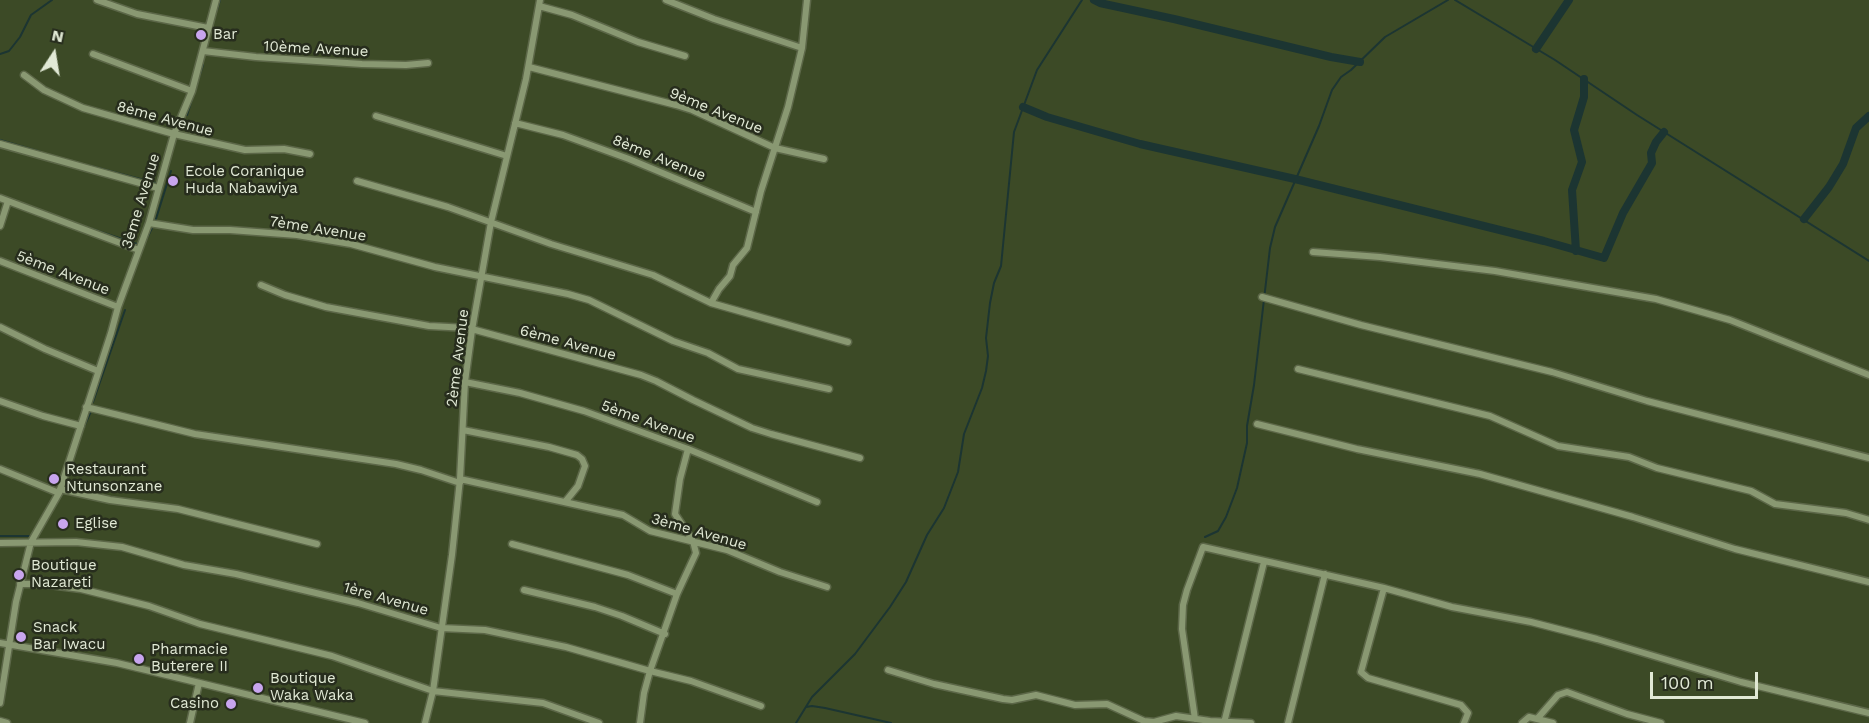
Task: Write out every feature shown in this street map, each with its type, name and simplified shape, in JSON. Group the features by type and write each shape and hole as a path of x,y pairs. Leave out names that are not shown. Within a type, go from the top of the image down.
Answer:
{"street":[{"path":"97,0 137,14 208,28"},
{"name":"3ème Avenue","path":"0,703 8,645 30,542 59,491 117,307 149,223 174,135 192,91 216,0"},
{"path":"666,0 714,19 802,48"},
{"path":"711,303 730,276 733,265 747,248 784,124 802,48 807,0"},
{"path":"540,3 638,42 686,56"},
{"name":"2ème Avenue","path":"425,723 432,691 452,555 460,481 465,382 472,330 491,222 529,67 540,3"},
{"name":"10ème Avenue","path":"203,51 265,58 362,64 428,63"},
{"path":"93,54 192,91"},
{"name":"9ème Avenue","path":"529,67 692,110 775,148 824,159"},
{"name":"8ème Avenue","path":"24,75 44,90 83,108 174,135 245,150 284,149 310,154"},
{"path":"376,116 507,156"},
{"name":"8ème Avenue","path":"515,123 563,135 618,154 756,212"},
{"path":"0,144 158,188"},
{"path":"357,181 653,275 711,303 848,342"},
{"path":"0,198 139,250"},
{"path":"0,226 8,201"},
{"name":"7ème Avenue","path":"149,223 193,230 297,235 351,244 392,257 568,294 589,300 673,341 708,353 738,369 829,389"},
{"path":"1313,252 1380,257 1495,271 1656,299 1730,320 1869,375"},
{"name":"5ème Avenue","path":"0,261 117,307"},
{"name":"6ème Avenue","path":"261,285 285,296 342,311 429,326 462,327 648,378 752,428 860,458"},
{"path":"1264,298 1361,325 1552,372 1657,404 1869,458"},
{"path":"0,327 98,371"},
{"path":"1298,369 1490,416 1558,446 1629,457 1657,468 1751,491 1775,504 1846,513 1869,520"},
{"name":"5ème Avenue","path":"465,382 520,393 573,408 688,449 817,502"},
{"path":"0,401 26,411 81,426"},
{"name":"3ème Avenue","path":"86,407 195,434 396,464 460,481 622,515 644,529 728,550 780,572 827,587"},
{"path":"1257,423 1357,449 1480,474 1736,549 1869,582"},
{"path":"463,430 501,436 577,455 582,459 585,466 584,471 578,486 565,502"},
{"path":"640,723 650,671 678,594 696,553 693,541 675,514 680,479 688,449"},
{"path":"0,470 59,491 178,509 317,544"},
{"name":"1ère Avenue","path":"0,543 76,542 122,547 184,565 236,574 358,603 441,628 485,630 539,640 715,688 761,706"},
{"path":"512,544 628,575 678,594"},
{"path":"1196,719 1182,629 1183,605 1203,547 1384,588 1452,607 1531,622 1741,682 1869,713"},
{"path":"1224,723 1264,562"},
{"path":"1288,723 1325,574"},
{"path":"20,584 68,586 107,595 149,606 200,624 332,656 432,691 543,703 599,723"},
{"path":"1384,588 1361,672 1368,678 1461,705 1468,712 1464,723"},
{"path":"524,590 604,610 665,634"},
{"path":"0,643 117,663 345,721 365,723"},
{"path":"888,670 934,684 1003,699 1012,700 1036,695 1075,705 1107,704 1143,721 1154,722 1176,716 1224,723 1251,723"},
{"path":"190,723 199,683"},
{"path":"1537,719 1558,695 1567,692 1627,714 1661,723"},
{"path":"1522,723 1529,717 1553,723"},
{"path":"0,721 7,723"}],"waterway":[{"path":"0,54 9,51 20,37 31,15 52,0"},
{"path":"217,10 220,0"},
{"path":"796,723 812,697 855,654 890,607 906,582 927,535 944,508 958,472 964,434 982,388 986,371 988,356 986,338 990,303 994,283 1001,266 1014,132 1037,70 1082,0"},
{"path":"1094,0 1360,62"},
{"path":"1205,537 1218,531 1237,488 1247,443 1247,426 1270,248 1275,227 1319,126 1332,90 1341,77 1385,37 1448,0"},
{"path":"1455,0 1555,60 1637,115 1869,261"},
{"path":"1536,49 1569,0"},
{"path":"187,115 203,65"},
{"path":"1576,251 1572,190 1582,162 1574,130 1584,97 1584,79"},
{"path":"1023,107 1047,117 1140,144 1295,179 1604,258 1623,213 1652,163 1651,153 1656,142 1664,132"},
{"path":"1804,219 1829,187 1843,164 1856,128 1869,116"},
{"path":"0,140 41,152"},
{"path":"87,165 163,185"},
{"path":"155,222 171,171"},
{"path":"80,225 140,245"},
{"path":"145,242 153,226"},
{"path":"93,402 125,310"},
{"path":"82,431 92,409"},
{"path":"0,536 31,536"},
{"path":"806,707 825,708 891,723"}],"place":[{"name":"Bar","path":"201,35"},
{"name":"Ecole Coranique Huda Nabawiya","path":"173,181"},
{"name":"Restaurant Ntunsonzane","path":"54,479"},
{"name":"Eglise","path":"63,524"},
{"name":"Boutique Nazareti","path":"19,575"},
{"name":"Snack Bar Iwacu","path":"21,637"},
{"name":"Pharmacie Buterere II","path":"139,659"},
{"name":"Boutique Waka Waka","path":"258,688"},
{"name":"Casino","path":"231,704"}]}
